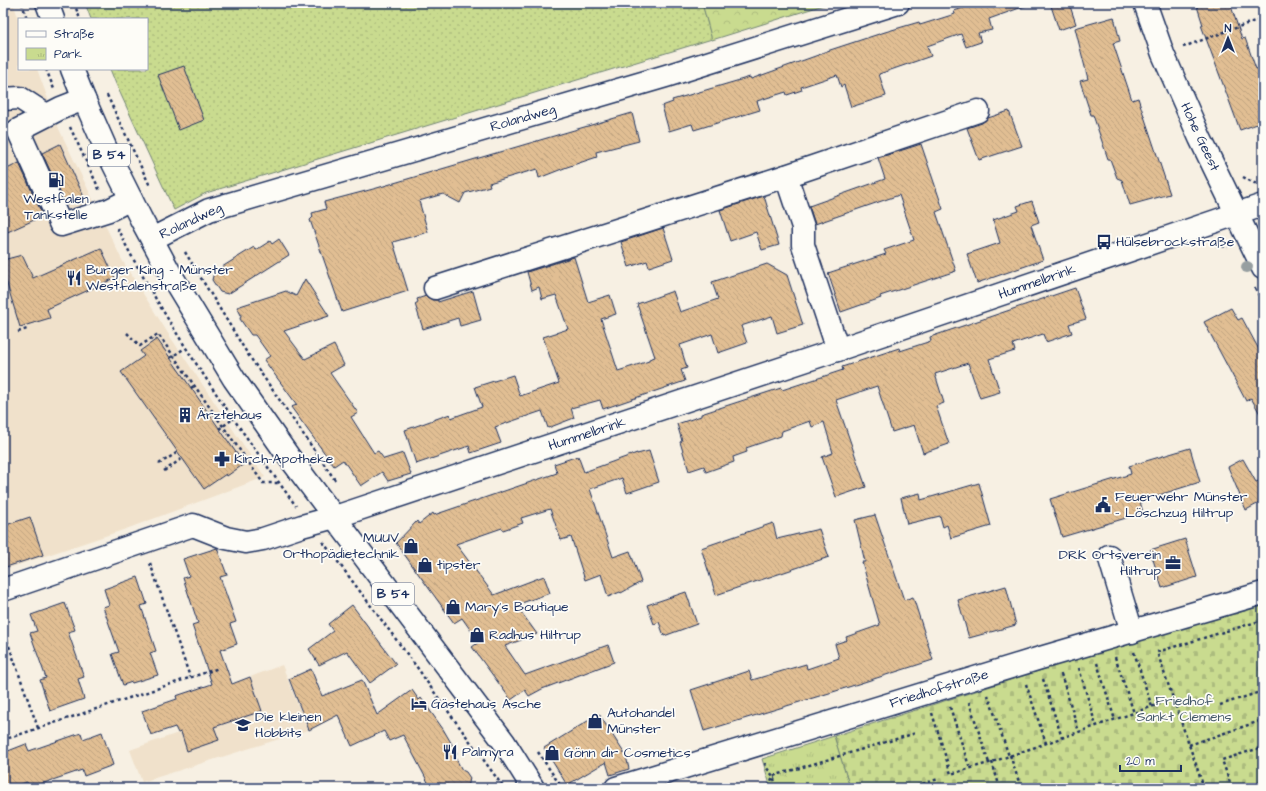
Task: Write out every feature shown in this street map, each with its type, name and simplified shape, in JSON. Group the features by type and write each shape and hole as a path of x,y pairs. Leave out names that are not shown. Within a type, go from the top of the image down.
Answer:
{"street":[{"path":"47,3 53,18"},
{"name":"Rolandweg","path":"152,239 209,210 666,76 898,3"},
{"name":"Hohe Geest","path":"1145,3 1163,54 1236,214 1263,268"},
{"name":"B 54","path":"72,70 84,99 131,199 171,275 234,379 289,457 504,742 533,788"},
{"path":"3,99 20,98 46,115"},
{"path":"84,99 10,131 61,225 109,210 131,199"},
{"path":"435,288 786,176 978,111"},
{"path":"786,176 803,226 803,245 838,350"},
{"path":"1236,214 1263,205"},
{"name":"Hummelbrink","path":"3,590 193,526 226,538 246,542 263,539 335,517 838,350 1236,214"},
{"path":"1109,556 1132,639"},
{"name":"Friedhofstraße","path":"616,788 1037,659 1132,639 1263,593"}],"path":[{"path":"22,3 27,18"},
{"path":"74,3 80,18"},
{"path":"1163,54 1263,18"},
{"path":"104,88 151,187"},
{"path":"1238,175 1254,183 1263,183"},
{"path":"171,229 247,353 338,484"},
{"path":"18,332 27,329"},
{"path":"127,333 140,346 158,334 263,484 280,484"},
{"path":"170,358 185,348"},
{"path":"219,428 233,419"},
{"path":"159,464 178,452"},
{"path":"164,471 183,458"},
{"path":"143,543 190,677"},
{"path":"1204,788 1157,652 1263,620"},
{"path":"3,629 38,728"},
{"path":"1132,639 1152,707"},
{"path":"1113,651 1134,713"},
{"path":"1096,658 1115,720"},
{"path":"1078,663 1096,726"},
{"path":"3,740 219,668"},
{"path":"1059,668 1079,732"},
{"path":"1042,675 1062,738"},
{"path":"1024,680 1046,743"},
{"path":"1220,705 1263,691"},
{"path":"988,695 1021,788"},
{"path":"931,710 951,774 1009,756 1174,699"},
{"path":"968,702 1000,788"},
{"path":"949,705 970,768"},
{"path":"1189,745 1263,720"},
{"path":"773,776 916,733"},
{"path":"1232,788 1222,760 1263,747"},
{"path":"535,748 562,788"},
{"path":"763,788 769,786 773,776"},
{"path":"773,776 776,788"},
{"path":"911,788 938,779"}],"shaded area":[{"path":"3,3 13,3 18,18 18,70 37,70 59,129 122,260 171,338 265,477 126,529 3,570"},
{"name":"Die kleinen Hobbits","path":"282,665 308,730 142,782 130,750 181,732 177,696 200,688 212,721 262,711 250,677"}],"green space":[{"path":"85,3 702,3 712,39 206,193 174,210 110,70 148,70 148,18 91,18"},
{"path":"702,3 830,3 712,40"},
{"name":"Friedhof Sankt Clemens","path":"1263,606 1263,788 850,788 834,736 1133,641"},
{"path":"834,736 850,788 771,788 762,759"}],"building":[{"path":"978,3 1028,3 1028,5 989,19 992,30 978,33 981,42 966,47 961,34 927,46 931,56 879,74 886,96 851,107 844,85 841,87 837,75 801,87 802,90 787,95 786,92 757,101 760,110 694,130 692,124 669,131 662,106 673,102 672,100 750,77 751,79 821,53 885,32 919,22 920,25 955,14 954,11"},
{"path":"1050,3 1069,3 1076,24 1059,30"},
{"path":"1196,3 1230,3 1242,39 1245,38 1256,69 1263,67 1263,122 1240,130 1201,25 1203,25"},
{"path":"1114,17 1120,41 1113,43 1132,100 1138,98 1170,194 1130,205 1122,180 1117,178 1110,159 1108,159 1080,81 1088,79 1075,28"},
{"path":"184,66 204,120 179,130 158,75"},
{"path":"1009,111 1022,146 979,160 967,128 982,123 988,118"},
{"path":"632,113 639,141 596,152 597,157 539,178 537,169 489,183 490,186 465,193 460,203 443,194 419,201 428,232 393,242 408,291 342,312 310,220 313,217 312,213 326,209 324,202 377,188"},
{"path":"60,144 84,197 66,205 42,153"},
{"path":"921,144 943,209 936,212 956,271 880,296 881,298 841,312 828,273 886,254 884,250 914,240 899,195 815,224 809,206 885,179 878,158"},
{"path":"19,163 43,216 3,234 3,171"},
{"path":"764,196 779,245 762,250 756,232 730,241 720,210"},
{"path":"1032,201 1039,222 1031,225 1043,260 977,283 967,254 1000,243 993,220 1019,211 1017,206"},
{"path":"663,228 673,259 649,267 647,261 629,267 621,242"},
{"path":"279,239 289,255 228,294 220,292 212,280 214,272 254,247 256,250 270,241 272,244"},
{"path":"101,248 115,278 47,309 50,318 20,327 3,271 3,260 22,255 33,278"},
{"path":"574,257 588,302 610,295 616,314 601,319 618,371 649,361 649,359 655,357 637,304 673,291 680,312 718,299 712,282 767,264 787,275 803,325 777,333 772,316 741,326 747,343 718,353 712,334 680,345 687,368 681,370 685,381 603,409 600,400 571,408 574,418 548,428 542,411 495,427 501,443 471,453 469,446 416,464 405,430 450,414 451,418 482,407 475,387 513,375 520,396 559,383 543,337 568,329 556,295 542,299 539,287 532,290 527,272"},
{"path":"305,279 329,316 284,331 305,359 334,345 344,365 330,373 358,413 351,417 374,453 378,451 384,459 403,453 411,474 388,481 382,472 361,486 343,460 334,466 291,407 297,405 264,360 270,356 255,335 251,335 240,319 241,315 237,307 286,291 296,296"},
{"path":"1075,288 1086,319 1069,324 1072,333 1046,342 1043,334 1013,344 1015,351 989,359 1000,392 980,398 968,363 935,374 944,403 936,406 949,444 923,453 914,425 892,432 877,386 836,400 866,487 836,497 822,457 833,453 824,422 812,427 810,421 782,431 781,436 746,448 747,452 733,457 734,462 706,472 704,466 689,471 680,442 682,441 677,424 701,416 701,414 843,370 842,367 899,348 900,351 931,341 930,337"},
{"path":"473,291 481,320 460,326 458,318 423,329 415,304 418,302 417,299 426,296 432,300 438,300 438,302"},
{"path":"1231,308 1238,320 1242,318 1263,357 1263,419 1251,398 1246,401 1204,322"},
{"name":"Ärztehaus","path":"157,339 244,464 204,489 121,372 144,356 140,351"},
{"path":"1190,448 1200,482 1140,501 1143,513 1062,537 1050,499 1131,474 1129,466"},
{"path":"649,451 659,482 627,493 622,478 590,489 613,557 630,551 641,582 621,593 620,592 608,597 601,574 585,580 571,537 561,540 550,509 521,518 523,523 503,530 502,528 456,544 494,595 544,576 550,593 516,605 537,634 505,646 525,675 608,645 614,662 542,689 529,696 525,690 511,700 472,647 479,642 462,618 454,623 396,543 417,521 419,524 433,513 434,515 557,473 554,464 578,456 584,472 637,453"},
{"path":"1243,459 1256,482 1263,479 1263,501 1246,510 1228,467"},
{"path":"979,483 991,526 951,538 947,525 943,527 940,516 907,524 901,498 920,493 921,500"},
{"path":"875,515 904,600 913,597 933,660 704,731 691,690 749,671 752,680 806,664 807,669 839,658 835,644 847,640 846,637 880,625 862,562 865,562 855,520"},
{"path":"30,517 43,555 3,568 3,526"},
{"path":"773,523 777,539 819,529 829,557 716,595 701,548"},
{"path":"1185,539 1197,577 1162,588 1150,550"},
{"path":"217,548 227,575 220,577 236,622 230,624 237,644 220,650 232,684 250,677 262,711 214,727 219,740 187,751 181,732 178,733 175,727 151,735 142,711 177,699 176,696 212,684 192,625 198,623 183,578 189,576 183,559"},
{"path":"138,577 147,604 141,606 156,651 150,653 158,675 123,685 112,654 119,652 103,607 109,605 104,589"},
{"path":"1006,586 1016,625 969,638 958,600"},
{"path":"686,592 697,624 664,636 659,622 654,624 647,605"},
{"path":"65,603 75,630 68,632 84,677 78,679 84,699 50,711 40,680 46,678 30,633 37,631 31,615"},
{"path":"352,605 396,664 370,683 347,651 319,665 309,649 333,631 328,624"},
{"path":"311,669 322,696 362,680 377,715 412,690 419,700 421,698 443,729 457,753 455,757 462,770 466,772 470,778 468,788 431,788 403,735 389,741 384,731 352,746 338,715 309,730 289,679"},
{"path":"599,714 626,756 629,769 610,775 606,762 567,785 544,748"},
{"path":"102,732 113,765 84,776 82,770 29,788 27,782 9,788 3,788 3,753 26,744 29,751 81,733 83,739"}],"place":[{"name":"Westfalen Tankstelle","path":"56,180"},
{"name":"Hülsebrockstraße","path":"1104,242"},
{"name":"Burger King - Münster Westfalenstraße","path":"74,278"},
{"name":"Ärztehaus","path":"185,415"},
{"name":"Kirch-Apotheke","path":"222,459"},
{"name":"Feuerwehr Münster - Löschzug Hiltrup","path":"1103,505"},
{"name":"MUUV Orthopädietechnik","path":"411,546"},
{"name":"DRK Ortsverein Hiltrup","path":"1173,563"},
{"name":"tipster","path":"425,565"},
{"name":"Mary's Boutique","path":"453,607"},
{"name":"Radhus Hiltrup","path":"477,635"},
{"name":"Gästehaus Asche","path":"419,704"},
{"name":"Autohandel Münster","path":"595,721"},
{"name":"Die kleinen Hobbits","path":"243,725"},
{"name":"Palmyra","path":"450,752"},
{"name":"Gönn dir Cosmetics","path":"552,753"}]}
